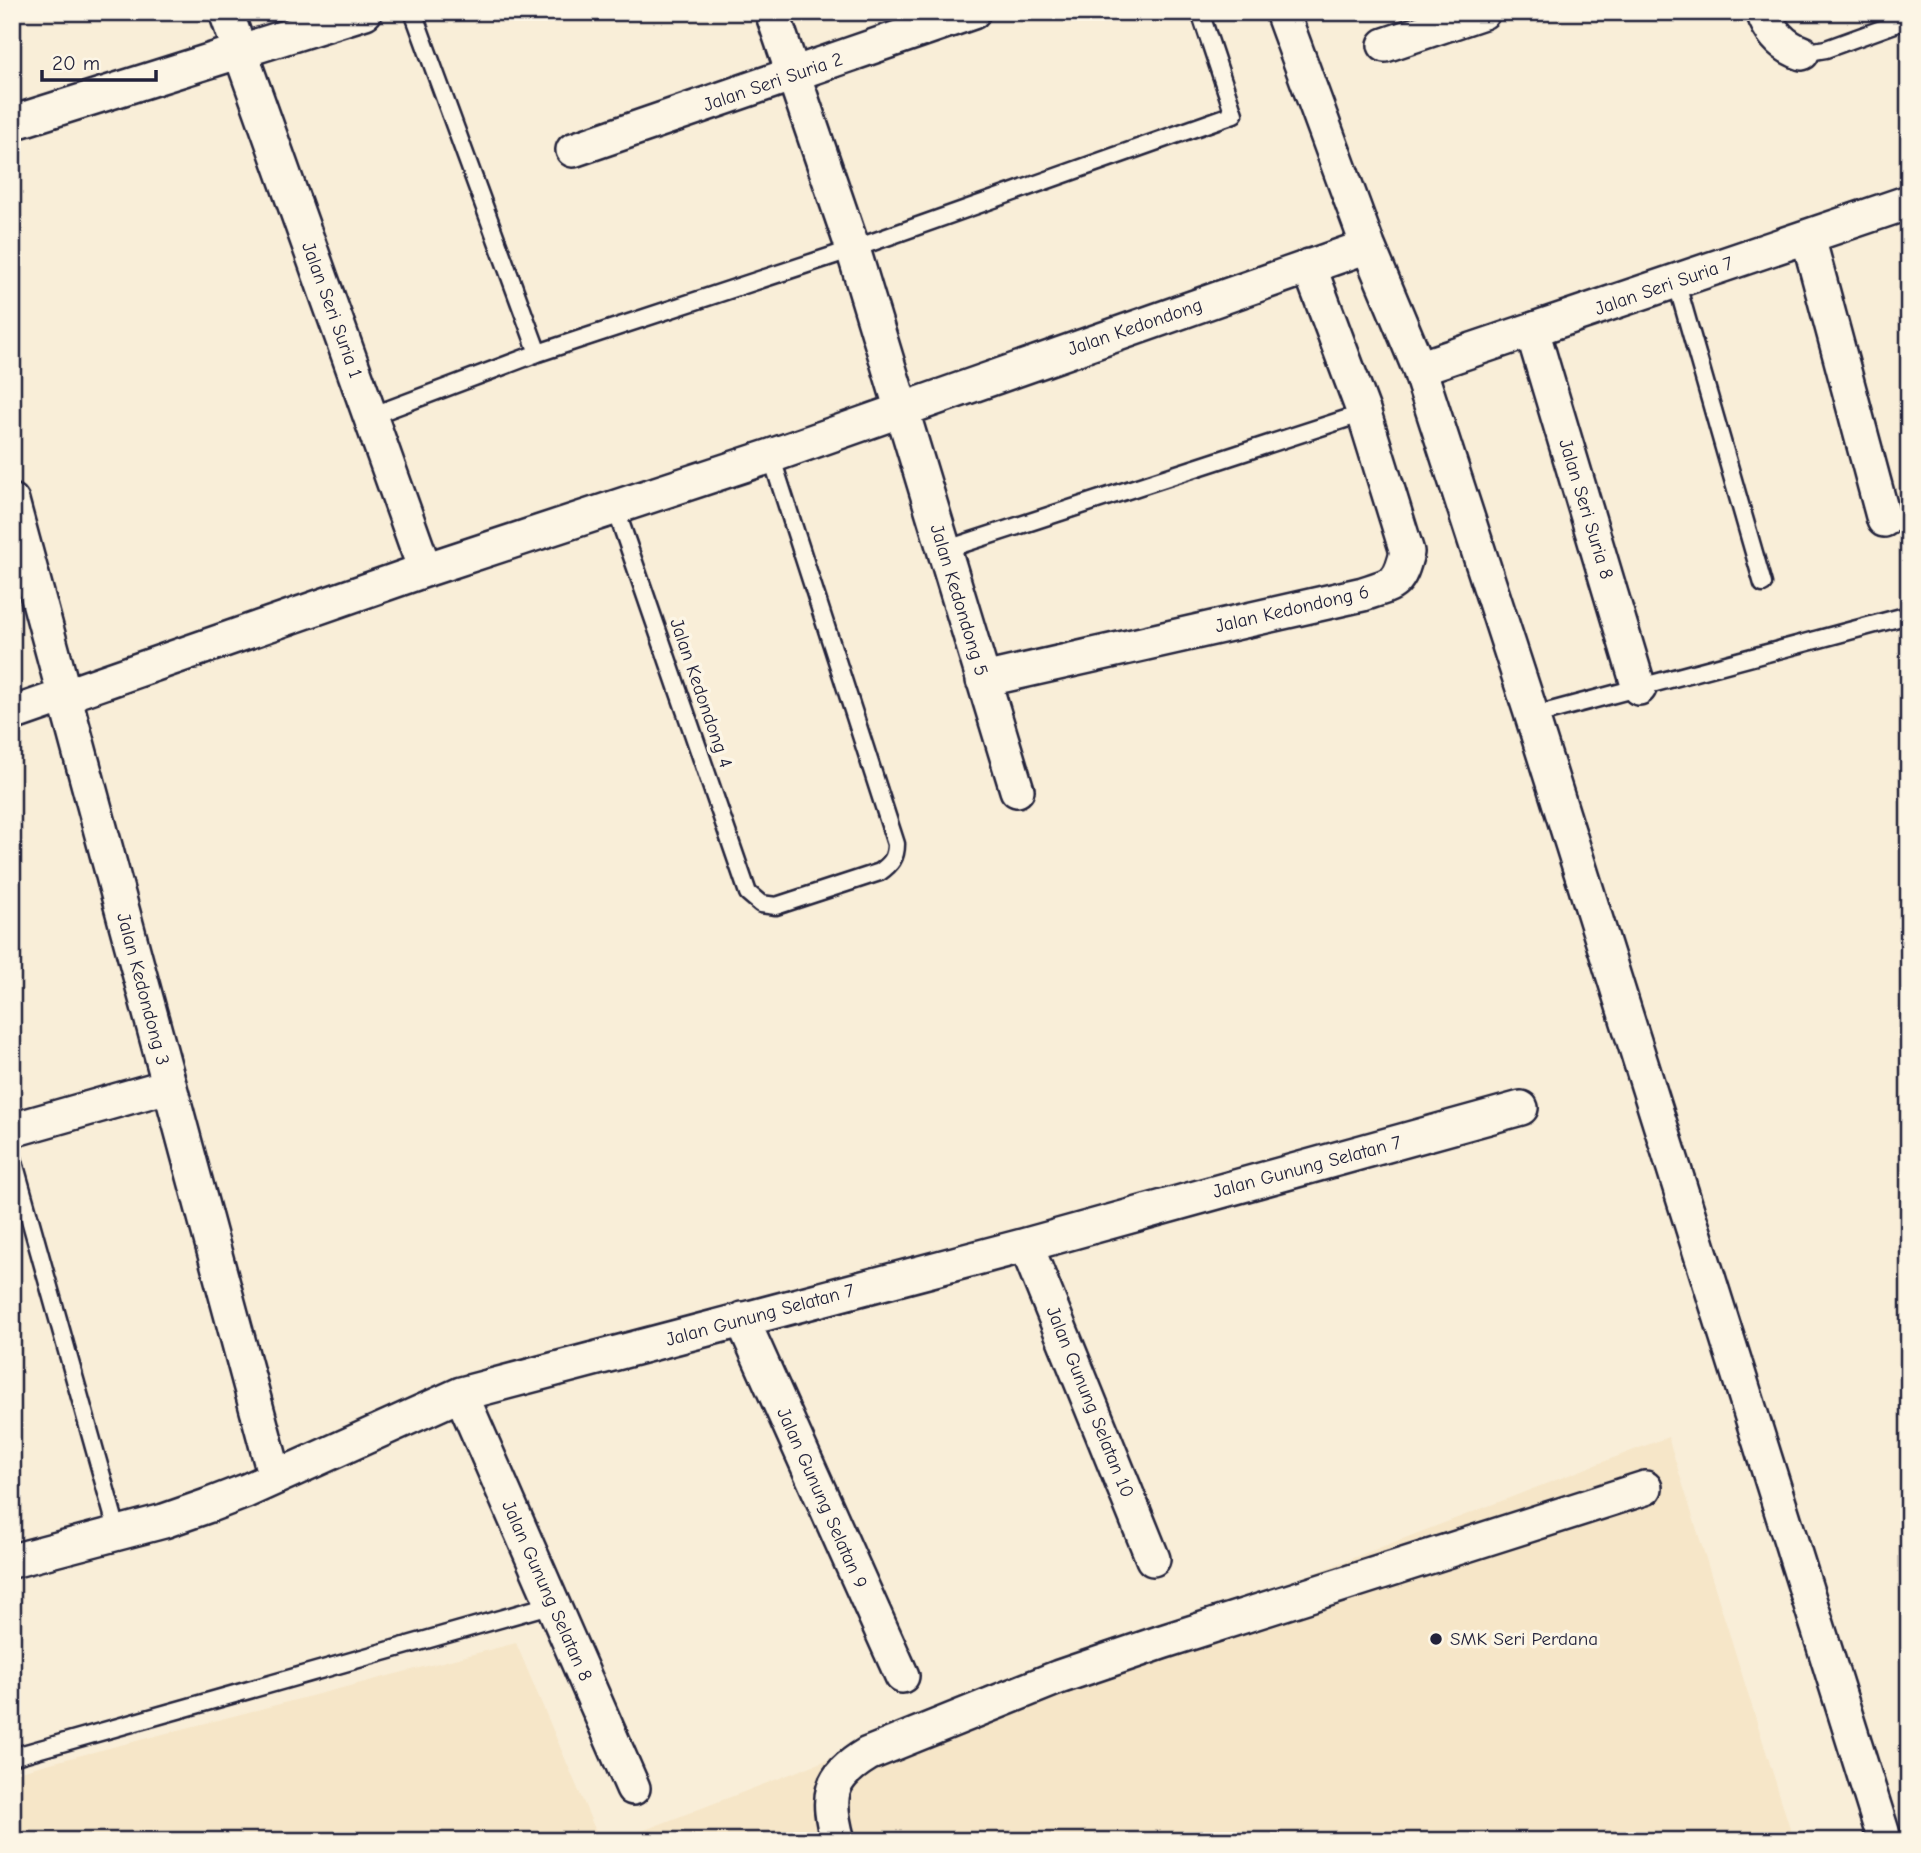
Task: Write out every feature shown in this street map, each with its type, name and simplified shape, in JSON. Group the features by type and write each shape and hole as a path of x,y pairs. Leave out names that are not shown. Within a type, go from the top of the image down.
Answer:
{"street":[{"name":"Jalan Seri Suria 1","path":"226,12 425,570"},
{"path":"12,123 365,12"},
{"name":"Jalan Kedondong 5","path":"772,12 853,248 1017,790"},
{"name":"Jalan Seri Suria 2","path":"573,150 974,12"},
{"path":"1282,12 1368,246 1419,368 1532,716 1885,1841"},
{"path":"1385,45 1483,12"},
{"path":"1763,12 1768,26 1779,40 1791,50 1802,53"},
{"name":"Jalan Seri Suria 7","path":"1419,368 1909,202"},
{"path":"1808,237 1884,520"},
{"name":"Jalan Kedondong","path":"12,714 425,570 771,456 1368,246"},
{"name":"Jalan Kedondong 6","path":"984,680 1363,594 1393,584 1402,571 1407,552 1364,413 1309,266"},
{"name":"Jalan Seri Suria 8","path":"1532,330 1639,688"},
{"name":"Jalan Kedondong 3","path":"12,501 275,1477"},
{"path":"12,1130 168,1086"},
{"name":"Jalan Gunung Selatan 7","path":"12,1561 207,1506 461,1394 1026,1245 1521,1108"},
{"name":"Jalan Gunung Selatan 10","path":"1026,1245 1153,1559"},
{"name":"Jalan Gunung Selatan 9","path":"743,1319 902,1676"},
{"name":"Jalan Gunung Selatan 8","path":"461,1394 633,1787"},
{"path":"838,1841 834,1825 832,1788 846,1767 868,1754 1059,1677 1645,1488"}],"lane":[{"path":"413,12 538,353"},
{"path":"371,416 538,353 853,248 1234,114 1200,12"},
{"path":"1802,53 1826,48 1909,19"},
{"path":"1676,281 1763,584"},
{"path":"944,550 1364,413"},
{"name":"Jalan Kedondong 4","path":"615,507 748,893 761,904 776,906 880,872 891,863 896,844 771,456"},
{"path":"1532,716 1909,615"},
{"path":"12,1155 118,1533"},
{"path":"12,1758 553,1604"}],"shaded area":[{"name":"SMK Seri Perdana","path":"1668,1437 1794,1841 616,1841"},
{"path":"516,1643 600,1841 12,1841 12,1773"}],"place":[{"name":"SMK Seri Perdana","path":"1436,1639"}]}
